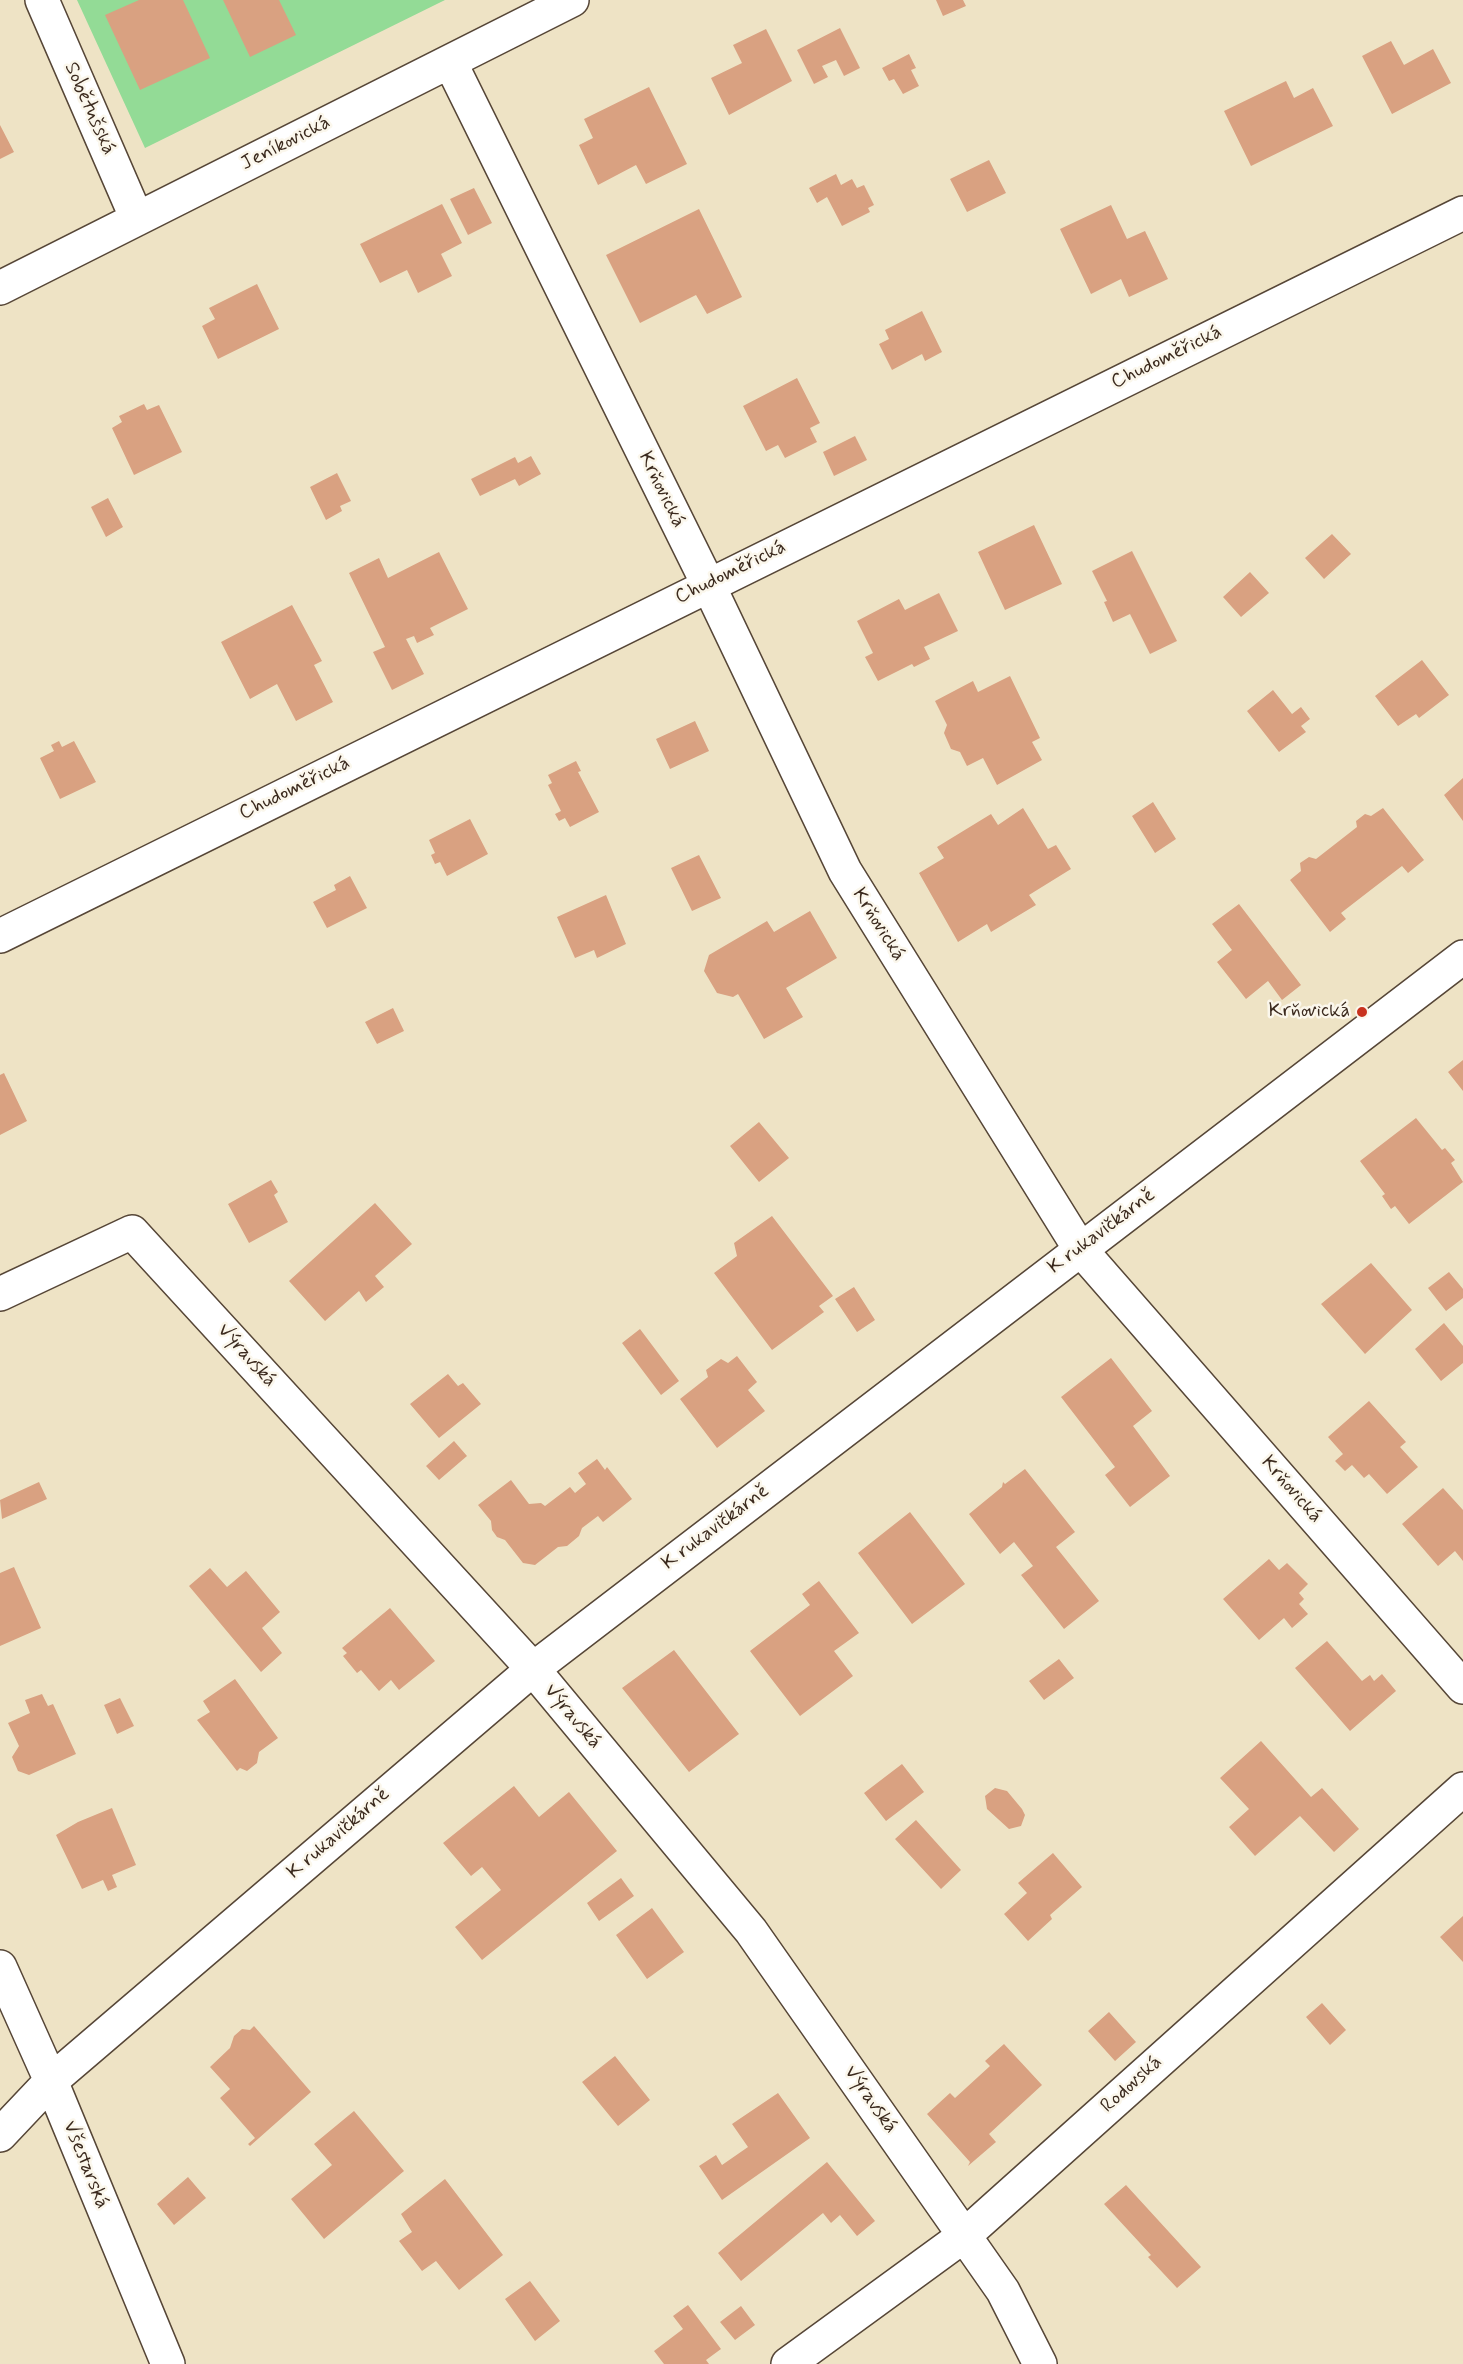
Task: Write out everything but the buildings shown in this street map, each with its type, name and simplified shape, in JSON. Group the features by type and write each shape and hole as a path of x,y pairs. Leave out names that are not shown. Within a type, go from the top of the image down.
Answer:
{"street":[{"name":"Sobětušská","path":"42,0 137,219"},
{"name":"Jeníkovická","path":"0,288 572,0"},
{"name":"Krňovická","path":"450,62 708,584 845,871 1080,1249 1463,1687"},
{"name":"Chudoměřická","path":"0,936 708,584 1463,213"},
{"name":"K rukavičkárně","path":"0,2135 51,2081 532,1669 1463,957"},
{"name":"Výravská","path":"0,1294 132,1232 532,1669 751,1931 1003,2290 1040,2364"},
{"name":"Rodovská","path":"788,2364 965,2235 1463,1789"},
{"name":"Všestarská","path":"0,1968 51,2081 168,2364"}],"green space":[{"path":"77,0 445,0 145,148"}],"place":[{"name":"Krňovická","path":"1362,1012"}]}
